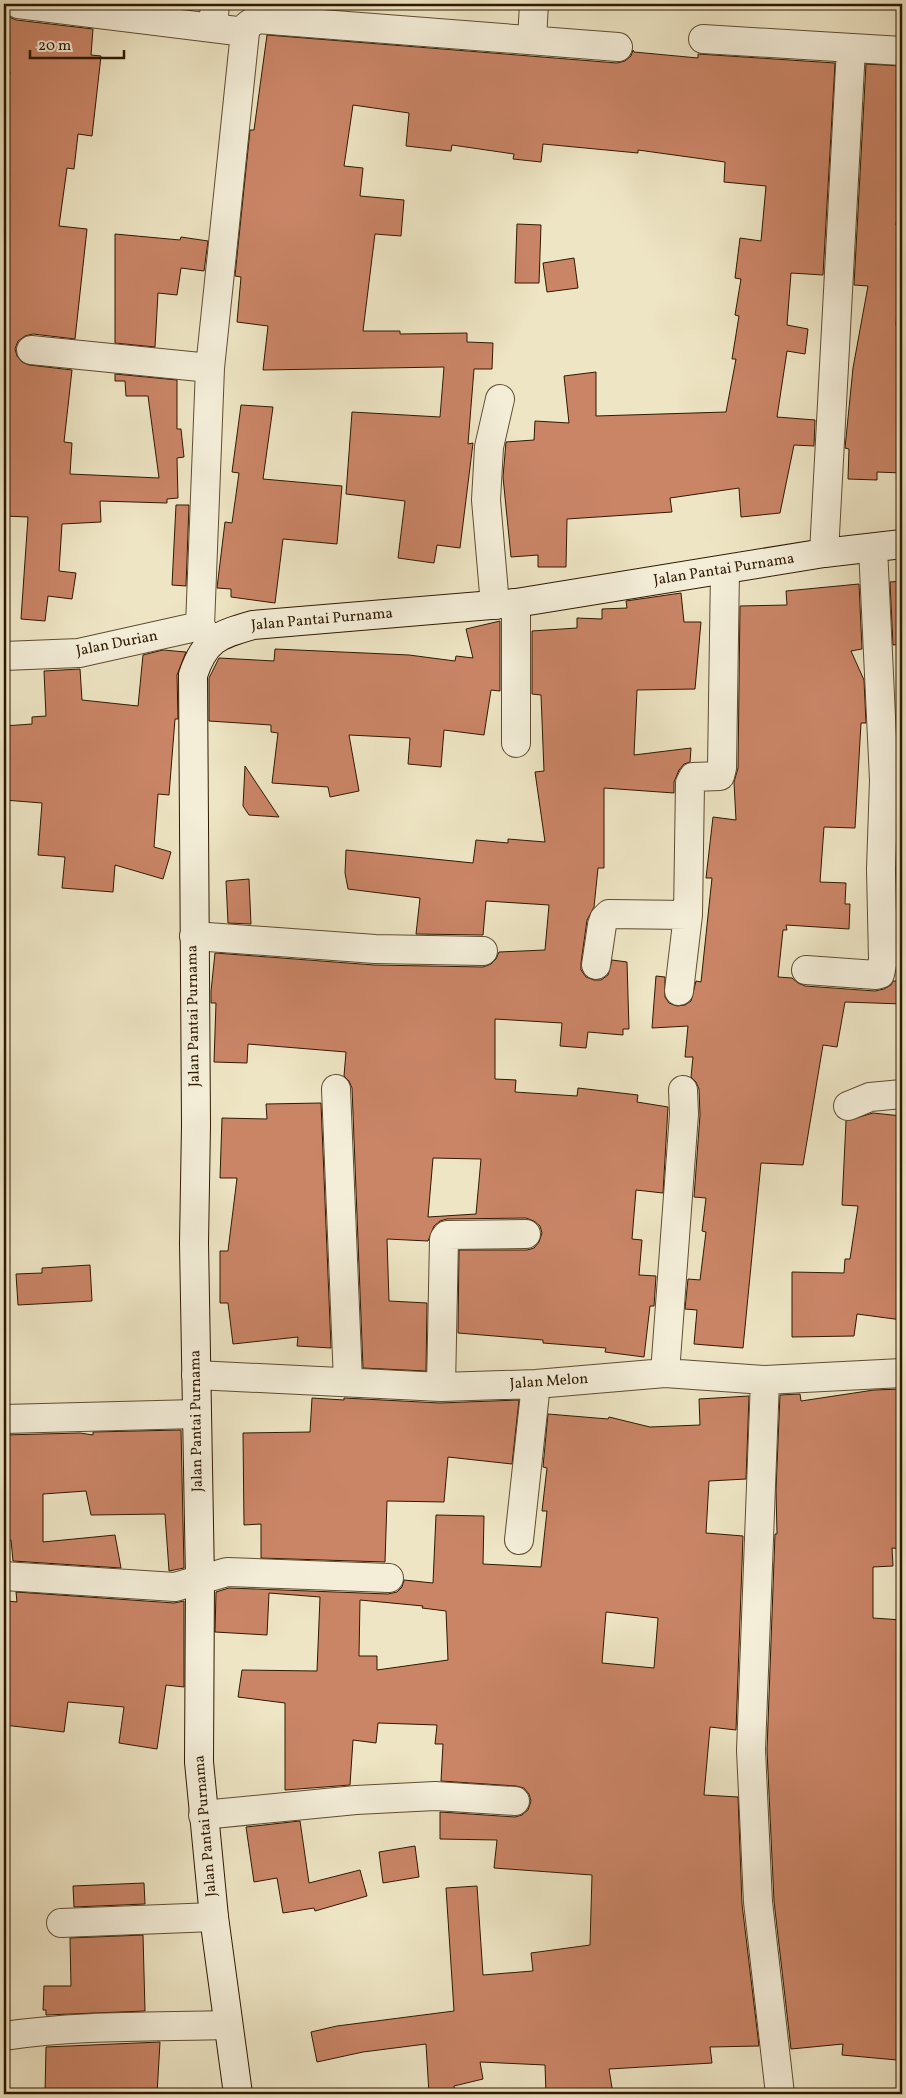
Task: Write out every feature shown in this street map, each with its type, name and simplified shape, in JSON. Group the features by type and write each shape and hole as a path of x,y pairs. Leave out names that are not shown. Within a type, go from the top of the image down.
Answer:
{"street":[{"path":"18,4 214,16 245,32"},
{"path":"532,39 534,4"},
{"path":"206,634 210,368 245,32 248,25 257,19 618,47"},
{"path":"703,39 902,51"},
{"path":"824,553 851,48"},
{"path":"31,350 210,368"},
{"path":"500,398 489,447 486,500 505,604 516,743"},
{"name":"Jalan Pantai Purnama","path":"238,2094 214,1917 199,1762 200,1580 196,1414 192,675 206,634 228,632 253,625 505,604 824,553 902,544"},
{"path":"806,970 876,975 880,974 883,960 881,870 884,780 873,548"},
{"path":"680,991 688,915 690,783 693,777 720,776 722,768 725,570"},
{"name":"Jalan Durian","path":"4,656 80,653 206,634"},
{"path":"596,965 602,925 604,919 609,914 688,915"},
{"path":"194,936 375,949 482,951"},
{"path":"336,1089 348,1381"},
{"path":"665,1373 684,1114 683,1090"},
{"path":"848,1106 870,1097 902,1094"},
{"path":"441,1387 444,1239 447,1235 526,1234"},
{"name":"Jalan Melon","path":"196,1375 441,1387 536,1384 665,1373 765,1380 902,1373"},
{"path":"765,1380 751,1750 758,1902 780,2094"},
{"path":"519,1540 536,1384"},
{"path":"4,1419 196,1414"},
{"path":"4,1576 176,1587 227,1572 389,1578"},
{"path":"203,1815 366,1799 435,1796 515,1801"},
{"path":"61,1924 214,1917"},
{"path":"4,2036 46,2030 228,2025"}],"building":[{"path":"5,12 9,17 16,20 93,29 91,55 101,56 92,136 78,134 74,169 67,168 59,226 87,229 75,339 33,334 25,336 18,341 15,349 17,356 22,362 29,365 72,370 64,442 72,443 70,474 159,478 148,396 126,396 125,381 115,381 115,374 177,380 177,429 181,429 184,457 177,458 178,498 167,499 167,503 100,501 101,522 62,524 59,571 76,573 72,599 48,596 45,621 21,619 28,517 4,516 4,105 10,72 4,72"},
{"path":"267,35 617,63 625,61 631,56 633,50 634,52 698,58 698,54 835,63 823,275 791,273 787,325 808,329 805,354 787,351 777,417 815,420 814,446 794,445 780,513 741,517 739,488 670,498 672,512 567,519 566,567 538,567 538,555 511,557 503,477 506,442 534,440 535,421 569,423 564,376 596,372 596,416 726,412 736,359 732,359 739,316 735,315 741,279 735,278 740,238 761,241 766,186 724,182 725,162 638,150 638,153 543,144 541,162 513,159 514,154 452,145 451,151 406,146 409,113 353,105 344,166 363,168 360,196 404,200 401,236 375,234 363,331 400,331 400,334 467,333 467,342 493,343 492,369 474,369 468,444 473,443 460,548 437,545 434,563 398,558 405,501 346,494 352,412 440,417 444,367 263,370 268,326 237,322 241,277 235,276 250,130 254,130"},
{"path":"866,64 902,66 902,163 896,225 902,225 902,256 900,256 896,326 899,327 897,342 902,343 902,473 877,472 877,480 848,479 849,449 845,448 853,368 868,286 854,285"},
{"path":"517,224 541,225 539,283 515,283"},
{"path":"115,234 180,240 181,237 208,241 204,271 181,268 177,295 158,293 155,347 115,343"},
{"path":"574,258 578,288 547,292 543,263"},
{"path":"241,405 273,407 263,479 342,486 337,544 283,539 275,603 231,597 231,589 217,588 225,522 232,523 239,473 232,472"},
{"path":"176,505 189,505 186,586 172,585"},
{"path":"902,581 902,644 893,645 890,582"},
{"path":"859,584 862,649 851,651 864,680 866,723 861,723 855,828 824,827 820,882 846,883 845,904 850,904 849,929 786,925 787,930 783,930 778,977 792,978 805,986 875,991 884,989 891,985 893,981 902,981 902,1004 845,1002 837,1047 823,1045 803,1165 761,1163 743,1348 694,1344 697,1310 685,1309 688,1279 700,1280 706,1232 702,1231 706,1198 694,1197 700,1115 699,1089 691,1077 693,1057 685,1057 688,1026 652,1028 656,976 665,977 665,997 669,1003 677,1006 685,1005 691,1001 696,981 701,982 712,878 706,878 713,817 736,820 734,782 738,768 740,606 787,605 786,591"},
{"path":"681,593 684,622 701,622 695,689 637,690 634,755 691,748 690,762 684,764 679,770 674,782 674,793 604,788 604,868 598,868 594,907 587,920 581,970 586,977 601,980 608,975 612,960 627,962 629,1029 623,1029 623,1035 588,1032 586,1048 560,1046 562,1023 495,1019 495,1079 516,1080 515,1092 577,1096 578,1088 638,1095 637,1102 668,1107 663,1193 636,1190 632,1239 642,1240 639,1275 656,1276 654,1306 650,1306 644,1357 605,1352 606,1348 543,1343 543,1340 458,1333 459,1250 527,1250 534,1248 539,1242 542,1233 540,1226 526,1218 447,1219 440,1221 434,1226 428,1241 387,1239 389,1301 427,1303 426,1371 363,1368 352,1088 344,1076 346,1052 248,1044 247,1063 214,1062 216,1003 211,1003 211,991 215,953 374,965 483,967 491,964 499,952 545,950 549,905 486,901 483,935 416,934 420,898 348,889 345,873 346,850 473,863 476,840 508,843 508,839 545,842 535,772 544,771 541,695 532,694 532,631 577,628 577,618 602,619 602,609 627,608 626,601","holes":["433,1158 481,1159 476,1214 428,1217"]},
{"path":"500,621 500,691 491,690 484,735 444,730 441,767 408,764 410,738 349,735 359,791 330,797 328,787 272,783 278,733 271,732 271,725 209,721 209,678 219,658 274,661 275,649 409,655 455,661 456,656 473,658 466,629"},
{"path":"163,650 186,652 177,675 178,719 175,719 169,795 158,794 154,847 171,852 163,879 115,865 113,892 62,888 65,857 38,855 42,803 4,800 4,726 32,724 32,717 46,716 44,671 80,669 82,700 138,706 143,655"},
{"path":"897,725 902,726 902,809 899,810 900,779"},
{"path":"245,766 279,817 249,815 243,806"},
{"path":"249,879 251,924 228,923 226,881"},
{"path":"321,1103 331,1348 297,1346 298,1337 233,1344 228,1303 220,1303 220,1251 228,1251 237,1178 220,1178 222,1118 267,1119 266,1104"},
{"path":"873,1113 902,1116 902,1320 857,1314 854,1336 792,1337 792,1272 844,1273 845,1259 850,1259 858,1206 842,1205 846,1121"},
{"path":"90,1265 92,1301 18,1305 16,1274 42,1273 42,1268"},
{"path":"902,1389 902,1549 892,1548 893,1566 873,1567 873,1618 902,1620 902,2042 897,2041 897,2060 842,2055 843,2044 791,2049 774,1901 767,1750 775,1534 777,1534 776,1490 780,1395 800,1394 801,1401 874,1390"},
{"path":"749,1396 746,1479 709,1481 706,1533 743,1536 736,1730 710,1727 704,1795 738,1797 742,1904 759,2046 710,2047 712,2063 609,2069 613,2094 546,2094 545,2065 480,2062 483,2079 454,2086 455,2094 429,2094 426,2044 363,2052 317,2062 311,2032 337,2026 454,2011 446,1888 477,1886 483,1975 533,1971 531,1953 590,1945 592,1875 494,1868 497,1840 440,1839 440,1812 515,1817 522,1815 528,1810 531,1801 529,1794 524,1788 516,1786 441,1781 443,1744 435,1744 437,1725 378,1723 376,1743 353,1740 350,1785 285,1790 285,1703 238,1697 242,1670 317,1671 320,1597 269,1593 267,1635 215,1632 216,1592 229,1588 388,1594 397,1592 402,1587 404,1580 433,1583 436,1515 484,1516 483,1564 541,1567 547,1511 542,1511 547,1468 543,1467 548,1414 608,1419 609,1417 650,1427 700,1425 699,1399","holes":["360,1600 423,1606 422,1608 446,1611 448,1660 377,1670 377,1656 359,1656","606,1612 658,1618 654,1668 602,1663"]},
{"path":"312,1398 440,1403 519,1400 512,1464 448,1457 444,1502 387,1501 385,1562 261,1558 261,1524 244,1525 243,1433 310,1432"},
{"path":"181,1430 184,1568 169,1571 165,1514 91,1515 86,1491 43,1494 43,1542 115,1535 121,1568 13,1561 11,1540 4,1540 4,1435 80,1433 93,1435 93,1432"},
{"path":"16,1592 174,1603 184,1601 184,1687 166,1685 157,1749 119,1743 124,1707 68,1702 64,1732 4,1725 4,1608 6,1608 7,1601 17,1602"},
{"path":"300,1821 309,1883 360,1870 367,1896 315,1911 314,1908 283,1913 277,1878 254,1882 246,1827"},
{"path":"415,1846 419,1877 383,1883 379,1852"},
{"path":"144,1883 145,1904 74,1907 73,1886"},
{"path":"143,1935 145,2011 46,2015 46,2010 43,2010 44,1986 71,1986 70,1938"},
{"path":"160,2042 157,2094 45,2094 46,2047"}]}
